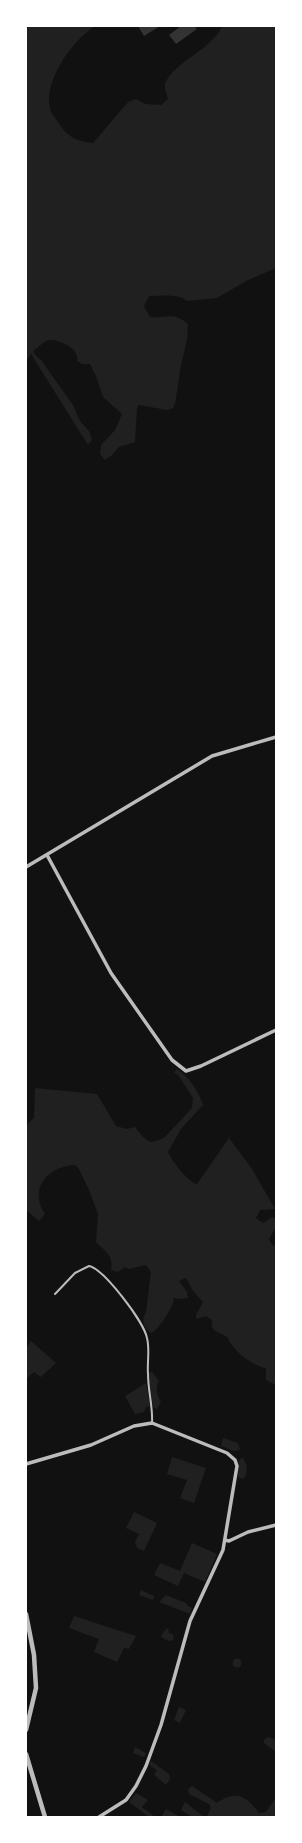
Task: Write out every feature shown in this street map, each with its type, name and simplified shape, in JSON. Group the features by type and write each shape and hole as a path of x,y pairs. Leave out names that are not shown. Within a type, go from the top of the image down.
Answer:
{"street":[{"path":"26,867 212,756 276,737"},
{"path":"47,855 111,973 172,1060 186,1071 201,1066 276,1030"},
{"path":"26,1464 91,1445 134,1426 152,1423 227,1453 235,1460 237,1471 221,1555 190,1621 161,1725 146,1766 135,1788 126,1800 99,1817"},
{"path":"225,1540 229,1541 248,1532 276,1525"},
{"path":"26,1614 34,1655 36,1688 26,1730"},
{"path":"26,1754 46,1817"}],"lane":[{"path":"55,1294 75,1273 89,1266 94,1267 102,1274 122,1298 139,1321 147,1336 148,1375 152,1399 152,1423"}],"shaded area":[{"path":"29,26 95,26 86,32 69,51 55,74 49,98 50,109 53,115 67,133 78,140 93,143 128,102 136,99 145,104 161,105 168,99 165,84 169,76 184,62 210,42 222,26 276,26 276,268 248,280 217,298 187,301 183,298 174,296 149,296 144,306 150,317 169,316 178,318 188,324 187,340 181,365 175,404 173,408 167,410 139,405 137,408 135,442 119,447 105,460 100,454 101,445 115,430 122,414 103,397 90,364 82,364 77,361 77,357 72,349 58,341 49,340 33,351 73,405 80,421 89,431 92,440 88,445 31,354 26,361 26,29"},
{"path":"138,26 160,26 144,36"},
{"path":"181,26 194,26 197,29 176,44 169,35"},
{"path":"177,1069 186,1076 193,1085 203,1105 181,1129 168,1152 173,1160 185,1176 197,1184 229,1138 252,1169 275,1209 260,1210 256,1218 263,1223 272,1217 276,1219 276,1227 269,1239 272,1245 276,1246 276,1385 266,1380 266,1368 247,1360 235,1349 227,1337 214,1330 212,1327 212,1320 206,1316 196,1319 196,1315 203,1302 193,1291 186,1278 179,1281 187,1292 188,1298 174,1298 169,1312 158,1328 151,1333 148,1331 143,1321 146,1312 151,1272 146,1265 129,1269 125,1267 118,1272 111,1270 112,1265 110,1257 96,1242 98,1214 89,1190 79,1169 75,1165 65,1166 49,1174 44,1180 40,1188 39,1196 40,1205 45,1214 39,1221 26,1210 26,1125 34,1118 35,1088 97,1094 116,1126 127,1129 135,1127 143,1137 150,1142 164,1138 192,1108 193,1098 178,1075 174,1073"},
{"path":"31,1341 56,1363 41,1377 34,1372 26,1379 26,1348"},
{"path":"148,1372 152,1372 159,1381 157,1392 161,1402 157,1409 153,1407"},
{"path":"146,1383 151,1406 146,1407 144,1412 135,1414 125,1396"},
{"path":"223,1438 238,1443 240,1450 234,1451 221,1446"},
{"path":"172,1457 206,1468 194,1503 180,1498 187,1480 167,1474"},
{"path":"243,1458 247,1466 247,1472 243,1479 238,1477 239,1460"},
{"path":"134,1512 157,1523 144,1551 137,1548 135,1542 139,1534 126,1528"},
{"path":"192,1543 217,1554 205,1582 184,1573 178,1586 154,1575 160,1563 180,1571"},
{"path":"141,1590 154,1596 153,1600 139,1595"},
{"path":"166,1595 186,1603 192,1608 190,1614 159,1602"},
{"path":"74,1616 136,1636 129,1649 124,1648 117,1662 94,1652 99,1639 69,1628"},
{"path":"168,1628 169,1633 174,1635 173,1640 169,1641 161,1637 164,1631"},
{"path":"237,1658 242,1663 237,1668 232,1663"},
{"path":"179,1707 186,1710 180,1723 174,1720"},
{"path":"268,1737 276,1740 276,1752 264,1743 264,1740"},
{"path":"135,1747 146,1753 144,1757 133,1753"},
{"path":"151,1761 169,1774 170,1779 166,1785 154,1775 157,1770 149,1765"},
{"path":"192,1786 217,1803 228,1797 242,1797 250,1802 259,1813 266,1812 276,1797 276,1817 204,1817 207,1816 211,1808 209,1804 189,1794 188,1789"},
{"path":"136,1793 148,1800 142,1807 155,1817 149,1817 129,1802"},
{"path":"185,1802 204,1817 192,1817 181,1810"},
{"path":"166,1809 177,1815 176,1817 161,1817"}]}
